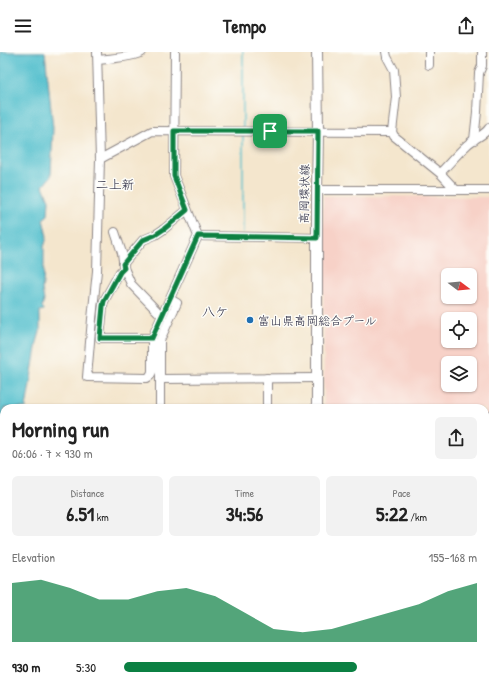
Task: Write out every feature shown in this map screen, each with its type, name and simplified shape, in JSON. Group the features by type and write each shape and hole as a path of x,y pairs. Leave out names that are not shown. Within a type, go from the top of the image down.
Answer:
{"main road":[{"name":"高岡環状線","path":"317,52 317,404"}],"street":[{"path":"97,56 104,60 140,54 142,52"},
{"path":"97,56 100,159 97,271 87,377 147,378 152,372 152,338 198,236 174,176 175,52"},
{"path":"386,52 394,70 396,97 392,132 394,136 440,173 455,189"},
{"path":"429,65 430,52"},
{"path":"474,140 479,73 482,66 482,52"},
{"path":"440,173 467,145 486,133 489,128"},
{"path":"100,159 152,131 392,132"},
{"path":"317,190 489,190"},
{"path":"152,338 100,338 104,301 120,272 143,240 164,229 187,210"},
{"path":"115,232 122,253 124,266 131,284 162,316"},
{"path":"198,236 317,238"},
{"path":"160,404 160,340 177,303 170,299"},
{"path":"267,378 267,404"},
{"path":"160,379 317,378"}],"shaded area":[{"path":"323,196 489,197 489,404 324,404"}],"water":[{"path":"0,52 45,52 53,128 51,176 43,186 49,200 48,215 43,219 47,237 44,247 42,289 44,301 42,307 44,310 40,311 40,332 27,404 0,404"}],"waterway":[{"path":"243,52 243,128"},
{"path":"243,134 243,233"}],"place":[{"name":"富山県高岡総合プール","path":"250,320"}],"district":[{"name":"二上新","path":"115,184"},
{"name":"八ケ","path":"215,311"}],"route":[{"path":"174,131 270,131 318,131 317,238 198,236 152,338 100,338 104,301 120,272 124,268 123,264 143,240 164,229 187,210 174,176 174,131"}]}
